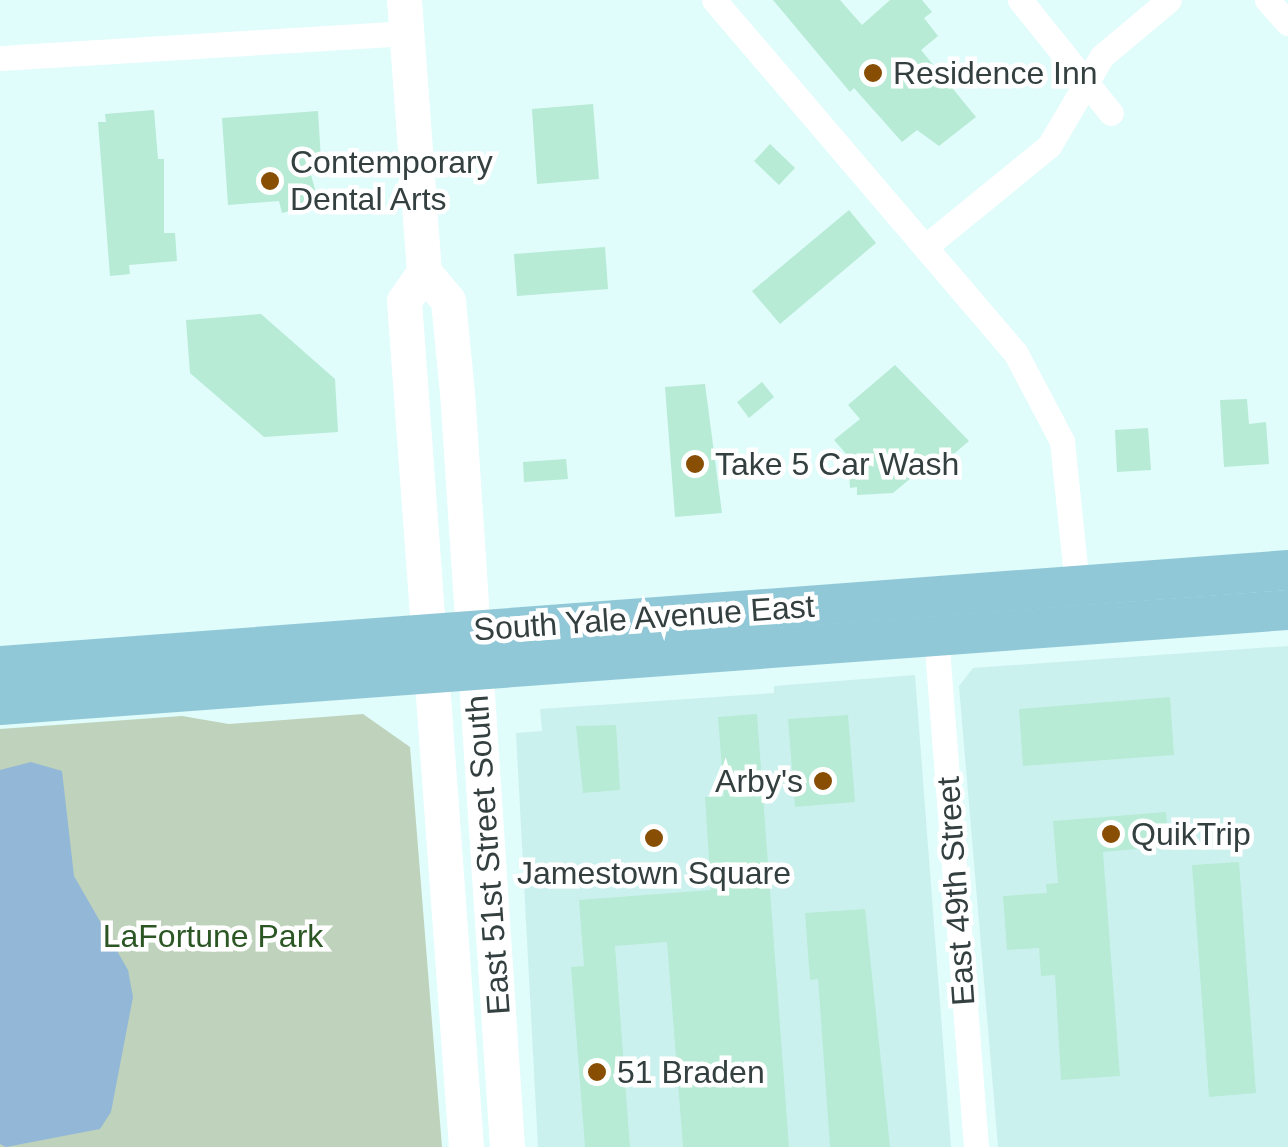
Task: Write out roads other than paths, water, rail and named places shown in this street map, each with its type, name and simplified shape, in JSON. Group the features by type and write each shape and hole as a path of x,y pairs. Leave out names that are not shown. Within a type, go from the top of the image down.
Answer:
{"main road":[{"name":"East 51st Street South","path":"406,17 424,272 448,300 507,1147"},
{"name":"East 51st Street South","path":"424,272 404,301 466,1147"},
{"name":"South Yale Avenue East","path":"935,616 1077,586 1288,570"},
{"name":"South Yale Avenue East","path":"0,705 427,654 935,616 1288,610"},
{"name":"South Yale Avenue East","path":"0,666 427,654"}],"street":[{"path":"714,0 1015,352 1052,414 1068,474 1077,586"},
{"path":"1020,0 1111,113"},
{"path":"925,246 1049,146 1102,56 1169,0"},
{"path":"1267,0 1288,24"},
{"path":"0,58 406,17"},
{"name":"East 49th Street","path":"935,616 976,1147"}],"place":[{"name":"Residence Inn","path":"873,73"},
{"name":"Contemporary Dental Arts","path":"270,181"},
{"name":"Take 5 Car Wash","path":"695,464"},
{"name":"Arby's","path":"823,781"},
{"name":"QuikTrip","path":"1111,834"},
{"name":"Jamestown Square","path":"654,838"},
{"name":"51 Braden","path":"597,1072"}],"park label":[{"name":"LaFortune Park","path":"213,936"}]}
